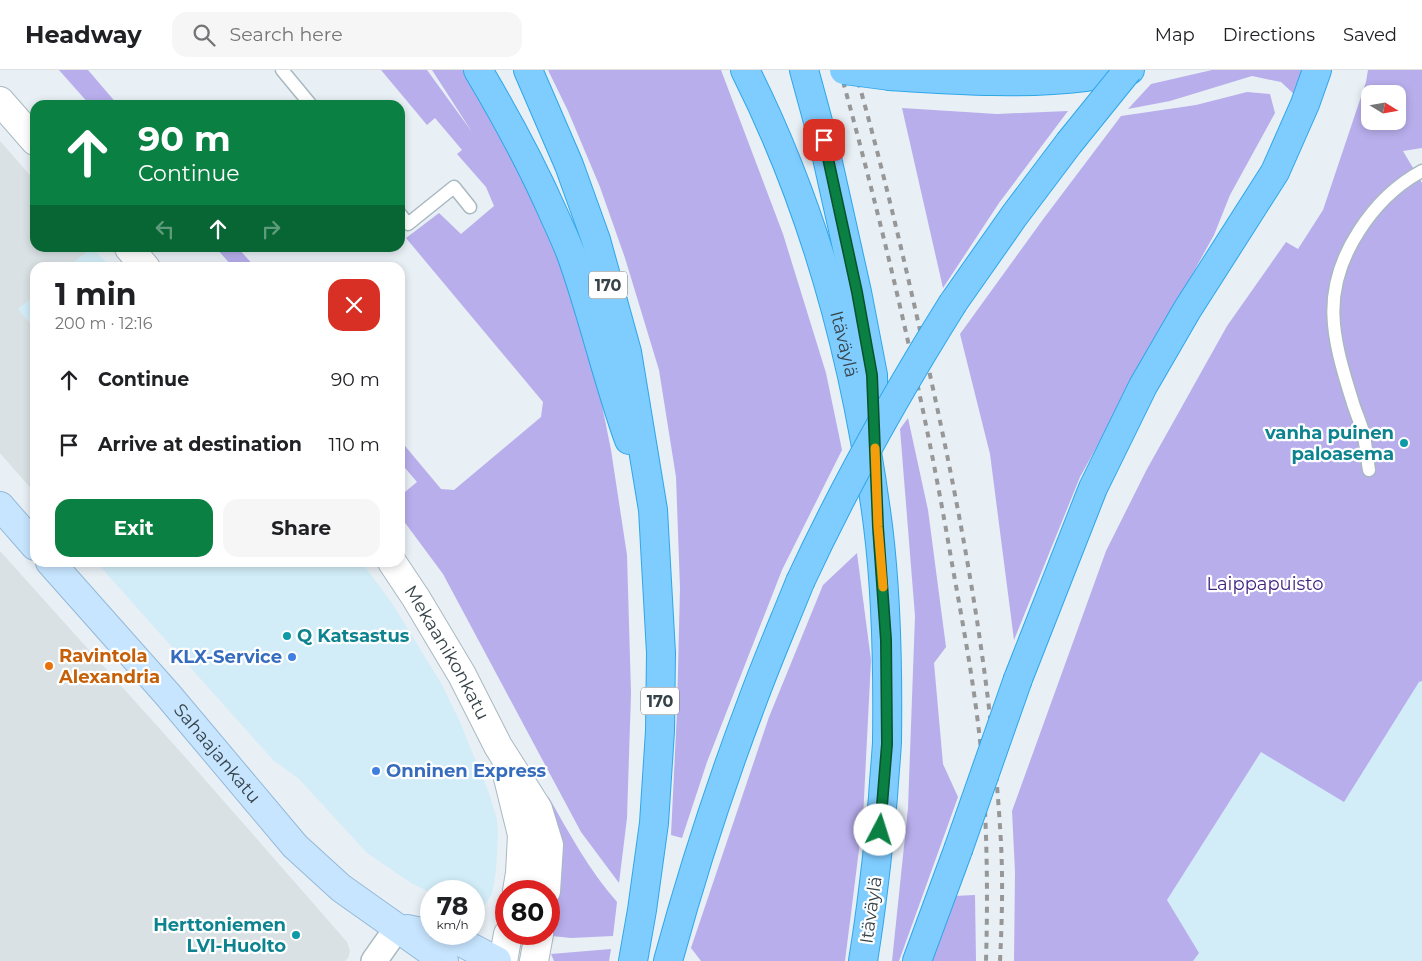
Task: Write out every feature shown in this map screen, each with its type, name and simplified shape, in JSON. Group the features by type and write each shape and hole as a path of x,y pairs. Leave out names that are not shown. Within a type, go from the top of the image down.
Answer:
{"highway":[{"path":"478,70 497,101 541,185 570,252 589,307 616,404 653,510"},
{"name":"170","path":"528,70 569,165 596,240 627,352 653,510 661,653 660,731 654,823 633,961"},
{"name":"Itäväylä","path":"745,70 784,154 828,284 846,349 862,429 878,527 886,640 887,744 877,865 863,961"},
{"path":"804,70 824,140 857,292 872,375 878,527"},
{"path":"844,70 890,76 959,81 1084,77 1129,70"},
{"path":"670,953 717,801 752,702 800,582 825,527 883,417 953,304 1014,216 1069,143 1129,70"},
{"path":"917,961 1018,679 1093,488 1143,386 1187,310 1275,172 1302,112 1317,70"}],"main road":[{"path":"0,506 30,540"},
{"name":"Sahaajankatu","path":"54,567 168,695 295,846 341,888 444,961"},
{"name":"Sahaajankatu","path":"398,928 455,940 497,961"}],"street":[{"path":"0,101 30,135"},
{"path":"132,252 141,262"},
{"name":"Mekaanikonkatu","path":"395,567 462,675 498,746 538,809 549,845 547,880"},
{"name":"Mekaanikonkatu","path":"498,746 512,790 522,835 519,880"},
{"path":"374,961 398,928"},
{"path":"503,961 506,945"},
{"path":"534,961 537,945"}],"lane":[{"path":"282,70 307,100"},
{"path":"1369,470 1363,432 1340,360 1332,320 1333,295 1339,270 1353,240 1370,214 1395,189 1422,171"},
{"path":"405,220 408,224 454,187 470,207"}],"shaded area":[{"path":"0,141 30,175 30,252 87,252 74,262 30,262 30,299 18,309 30,323 30,487 0,453"},
{"path":"87,252 96,252 106,262 74,262"},
{"path":"30,298 30,323 18,309"},
{"path":"0,551 185,757 347,942 350,951 345,961 0,961"},
{"path":"101,567 365,567 392,603 442,685 460,722 490,796 497,820 498,835 496,871 492,894 485,905 485,880 420,880 420,888 411,883 367,853 299,779 273,760"},
{"path":"1422,681 1422,961 1193,961 1198,953 1167,900 1261,752"}],"green space":[{"path":"59,70 88,70 114,100 86,100"},
{"path":"381,70 427,70 472,132 432,70 463,70 496,126 527,186 563,270 592,355 611,450 627,555 631,693 627,818 619,883 581,832 443,574 405,523 405,492 417,482 405,468 405,446 441,489 454,490 541,417 543,402 406,238 439,213 461,234 494,206 486,187 457,154 462,150 435,118 427,125"},
{"path":"548,70 721,70 783,234 826,373 842,450 782,570 707,762 682,838 671,835 680,588 676,477 659,370 625,258 600,187 568,111"},
{"path":"1212,70 1306,70 1296,96 1281,82 1252,76 1170,101 1128,109 1151,84"},
{"name":"Laippapuisto","path":"1368,70 1422,70 1422,148 1403,151 1422,183 1422,681 1419,682 1344,802 1261,752 1167,900 1199,953 1193,961 1014,961 1015,872 1012,811 1106,551 1147,469 1227,326 1286,242 1298,249 1323,210 1361,97 1361,130 1406,130 1406,85 1365,85"},
{"path":"1247,92 1270,94 1275,113 1230,195 1214,235 1080,477 1014,640 990,454 960,334 1121,116 1196,105"},
{"path":"902,108 997,114 1068,111 999,203 943,288"},
{"path":"220,252 242,252 251,262 229,262"},
{"path":"908,418 928,510 946,647 934,663 943,764 958,797 899,961 892,961 908,808 915,616 900,429"},
{"path":"857,553 871,660 863,818 845,961 701,961 691,948 769,717 823,585"},
{"path":"548,796 588,864 617,902 613,936 560,937 560,880 552,812"},
{"path":"975,895 976,961 931,961 954,896"},
{"path":"611,949 609,961 554,961 551,954"}],"railway":[{"path":"840,70 902,313 928,435 969,659 984,786 987,861 986,961"},
{"path":"855,70 885,181 920,329 953,484 974,603 991,723 997,783 1002,872 1000,961"}],"slow traffic":[{"path":"875,448 878,527 883,587"}],"place":[{"name":"vanha puinen paloasema","path":"1404,443"},
{"name":"Q Katsastus","path":"287,636"},
{"name":"KLX-Service","path":"292,657"},
{"name":"Ravintola Alexandria","path":"49,666"},
{"name":"Onninen Express","path":"376,771"},
{"name":"Herttoniemen LVI-Huolto","path":"296,935"}],"route":[{"path":"824,140 857,292 872,375 878,527 886,640 887,744 880,830"}]}
